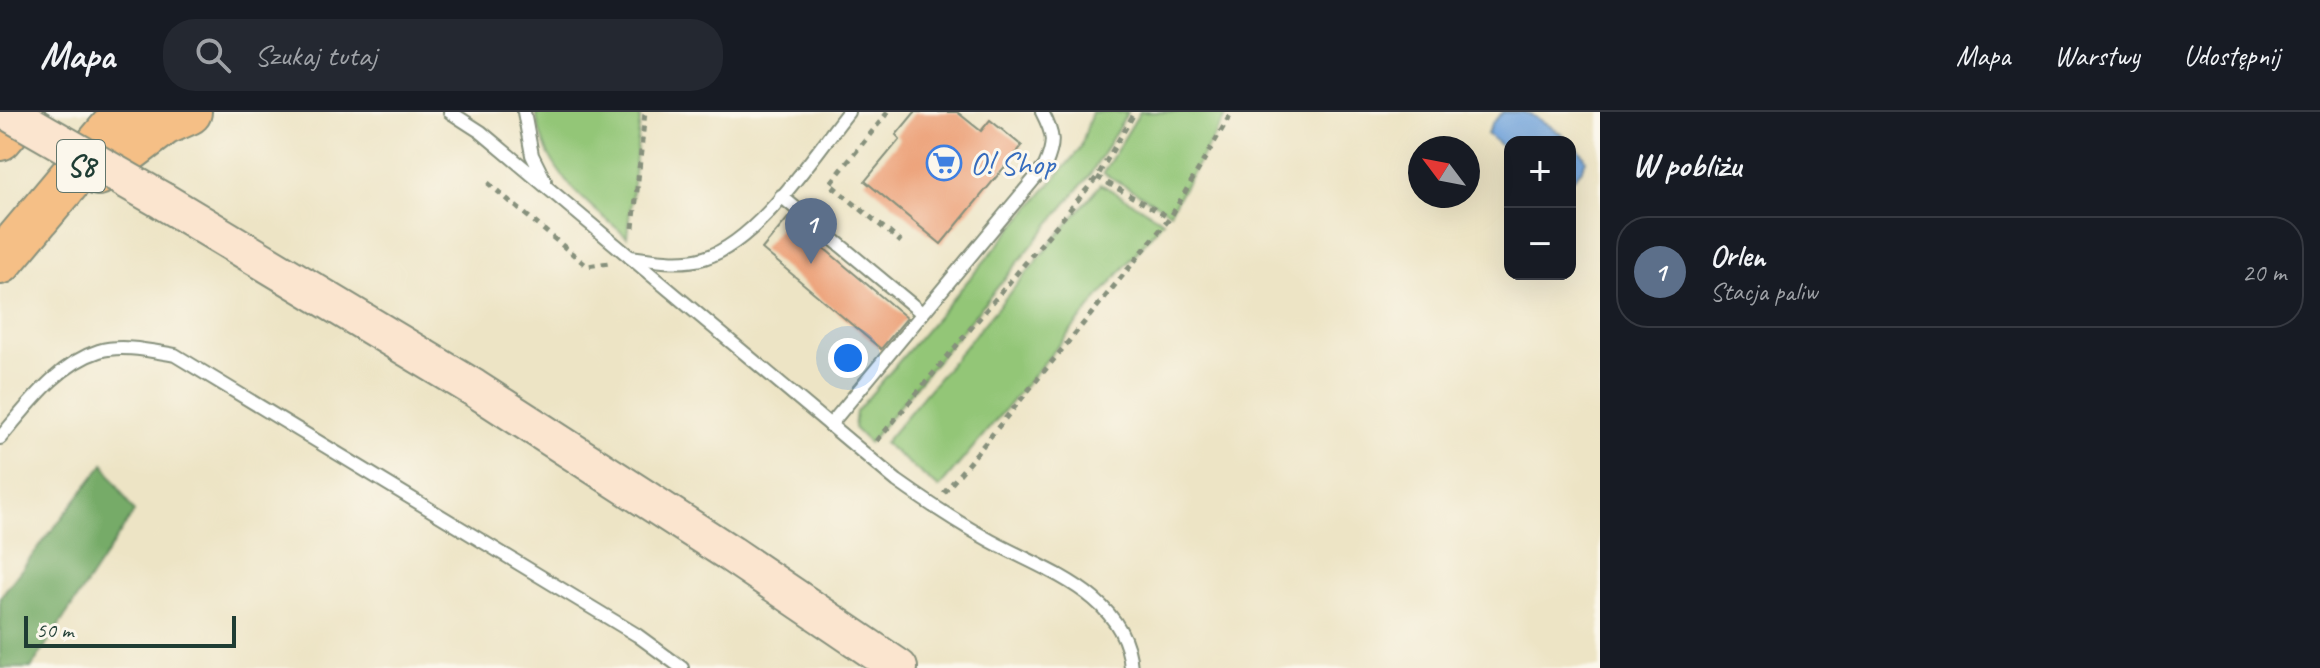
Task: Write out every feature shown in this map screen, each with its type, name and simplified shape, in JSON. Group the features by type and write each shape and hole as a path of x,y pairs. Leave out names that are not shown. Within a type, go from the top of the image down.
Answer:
{"highway":[{"name":"S8","path":"0,138 22,112"},
{"name":"S8","path":"0,262 126,112"},
{"path":"35,220 164,123 189,112"}],"street":[{"path":"8,112 163,201 487,396 731,554 899,668"}],"lane":[{"path":"450,112 481,132 548,187 897,481 945,515 1076,585 1098,601 1118,624 1129,650 1131,668"},
{"path":"524,112 532,155 548,187"},
{"path":"630,257 676,262 701,259 725,250 754,227 848,112"},
{"path":"830,425 1045,166 1053,148 1051,129 1042,112"},
{"path":"781,196 922,313"},
{"path":"0,438 53,380 99,351 119,348 175,355 637,635 682,668"}],"path":[{"path":"633,228 645,112"},
{"path":"888,112 830,184 901,242"},
{"path":"885,452 875,444 1097,177 1135,112"},
{"path":"942,494 1170,218 1232,112"},
{"path":"1097,177 1170,218"},
{"path":"488,183 587,266 610,263"}],"green space":[{"path":"536,112 641,112 627,237 582,197 557,168 540,133"},
{"path":"1092,112 1128,112 1090,175 869,443 854,428 856,412 1080,149"},
{"path":"1140,112 1228,112 1170,212 1103,173"},
{"path":"1101,184 1163,221 939,488 884,443"},
{"path":"104,464 134,512 31,668 0,668 0,597"}],"water":[{"path":"1503,112 1523,112 1564,136 1504,136 1504,148 1487,134 1492,123"},
{"path":"1576,146 1586,160 1576,176"}],"building":[{"name":"O! Shop","path":"915,112 957,112 981,131 990,120 1022,146 941,244 865,181 900,139 896,135"},
{"path":"788,218 907,318 881,349 762,249"}],"place":[{"name":"O! Shop","path":"944,163"},
{"name":"Orlen","path":"811,264"}]}
